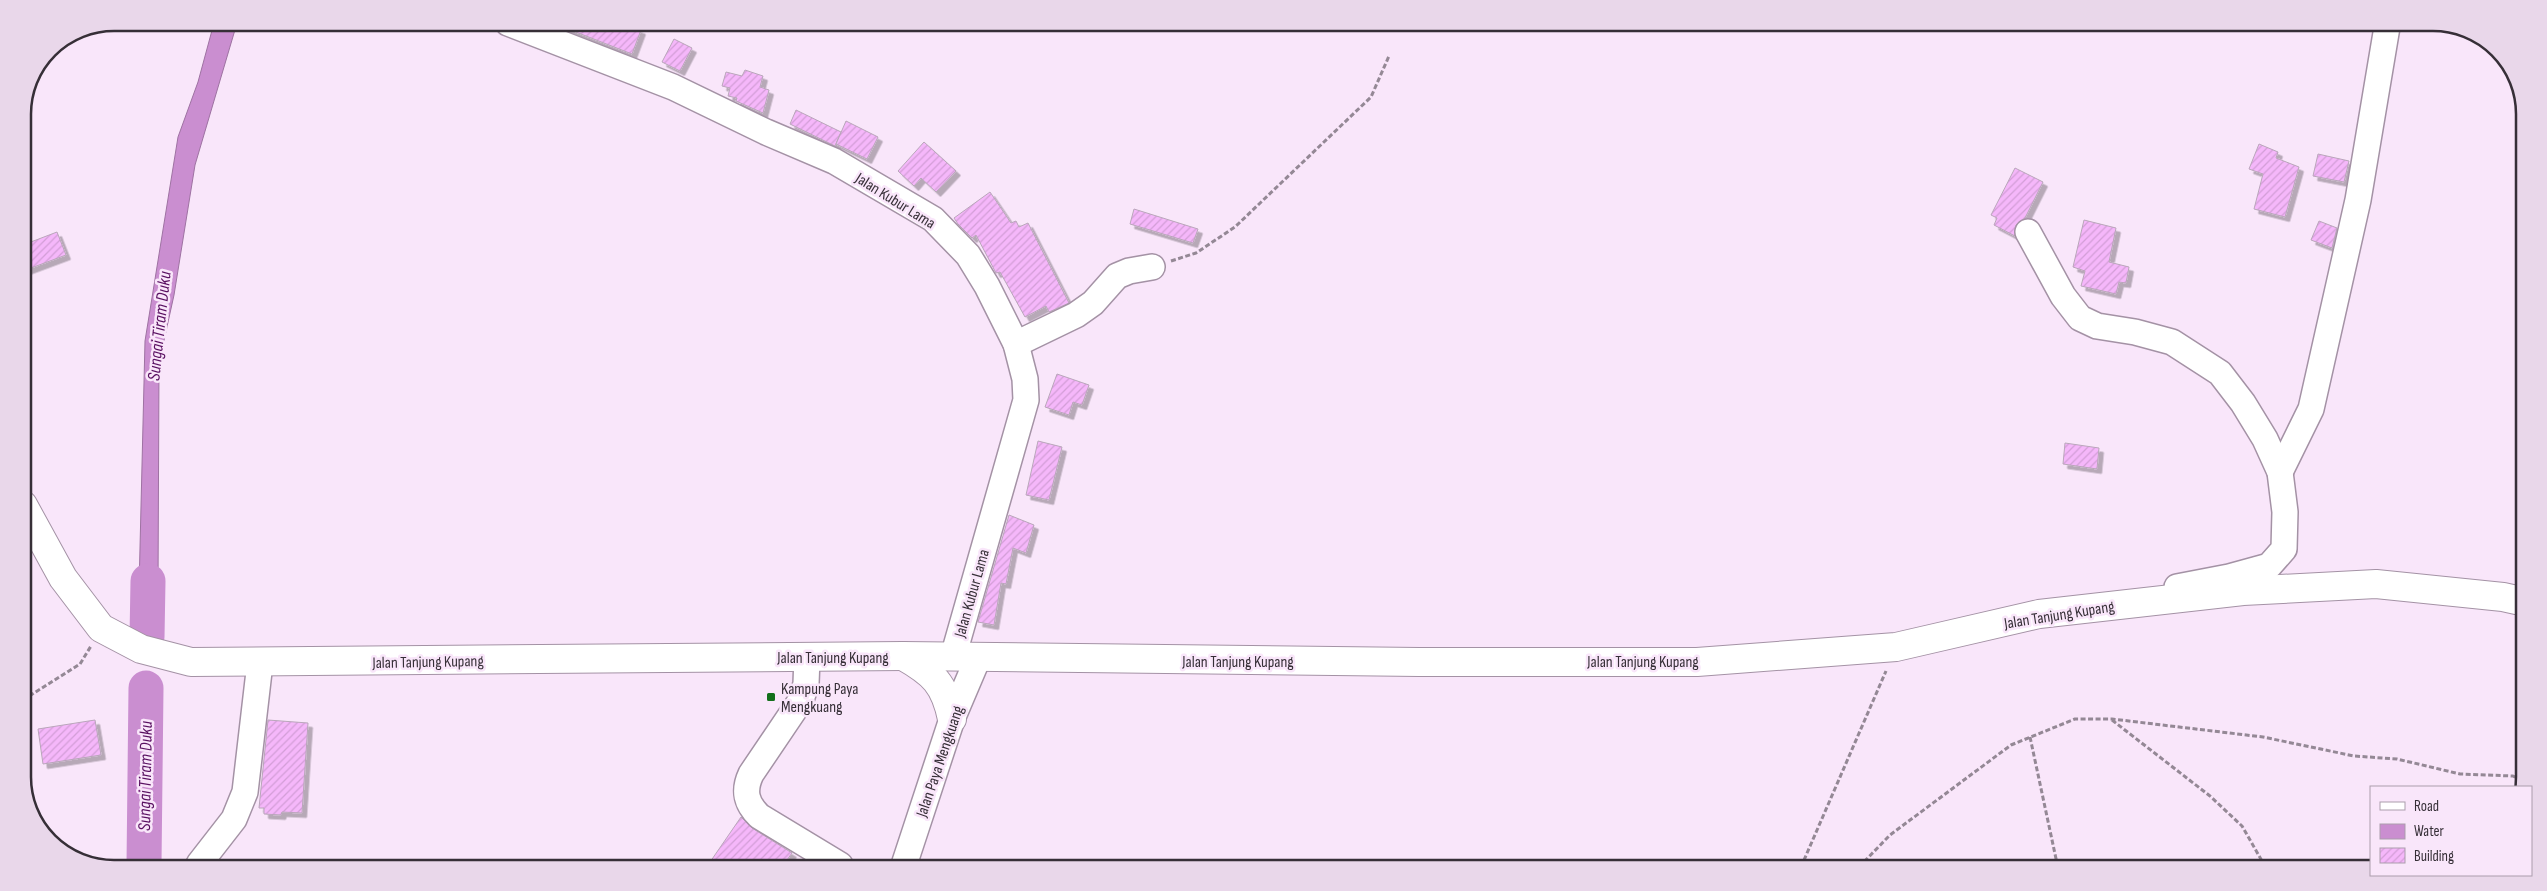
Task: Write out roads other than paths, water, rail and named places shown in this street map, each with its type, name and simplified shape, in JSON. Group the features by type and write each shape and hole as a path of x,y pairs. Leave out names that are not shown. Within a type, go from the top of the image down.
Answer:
{"main road":[{"name":"Jalan Tanjung Kupang","path":"31,520 63,578 101,628 141,650 191,662 903,656 1409,662 1697,662 1896,647 2039,614 2244,591 2376,584 2516,600"},
{"path":"903,656 922,667 938,680 948,698 952,719"}],"street":[{"name":"Jalan Kubur Lama","path":"529,31 673,86 766,132 834,161 933,219 968,255 988,286 1016,344 1025,378 1026,400 966,657"},
{"path":"2280,472 2311,409 2358,200 2386,31"},
{"path":"2028,232 2063,296 2080,318 2097,326 2135,332 2172,342 2220,373 2243,403 2265,439 2280,472 2285,512 2284,549 2269,566 2229,577 2039,614"},
{"path":"1016,344 1076,315 1093,303 1117,276 1152,267"},
{"path":"807,657 806,684 801,700 751,774 746,785 746,797 750,808 759,816 832,860"},
{"name":"Jalan Paya Mengkuang","path":"906,860 952,719 966,657"},
{"path":"202,860 234,819 245,792 260,662"}],"water":[{"path":"212,31 235,31 195,165 174,295 159,363 158,591 161,627 138,631 145,341 178,137 198,82"}],"waterway":[{"name":"Sungai Tiram Duku","path":"147,637 148,581"},
{"name":"Sungai Tiram Duku","path":"144,860 146,688"}],"place":[{"name":"Kampung Paya Mengkuang","path":"771,697"}]}
